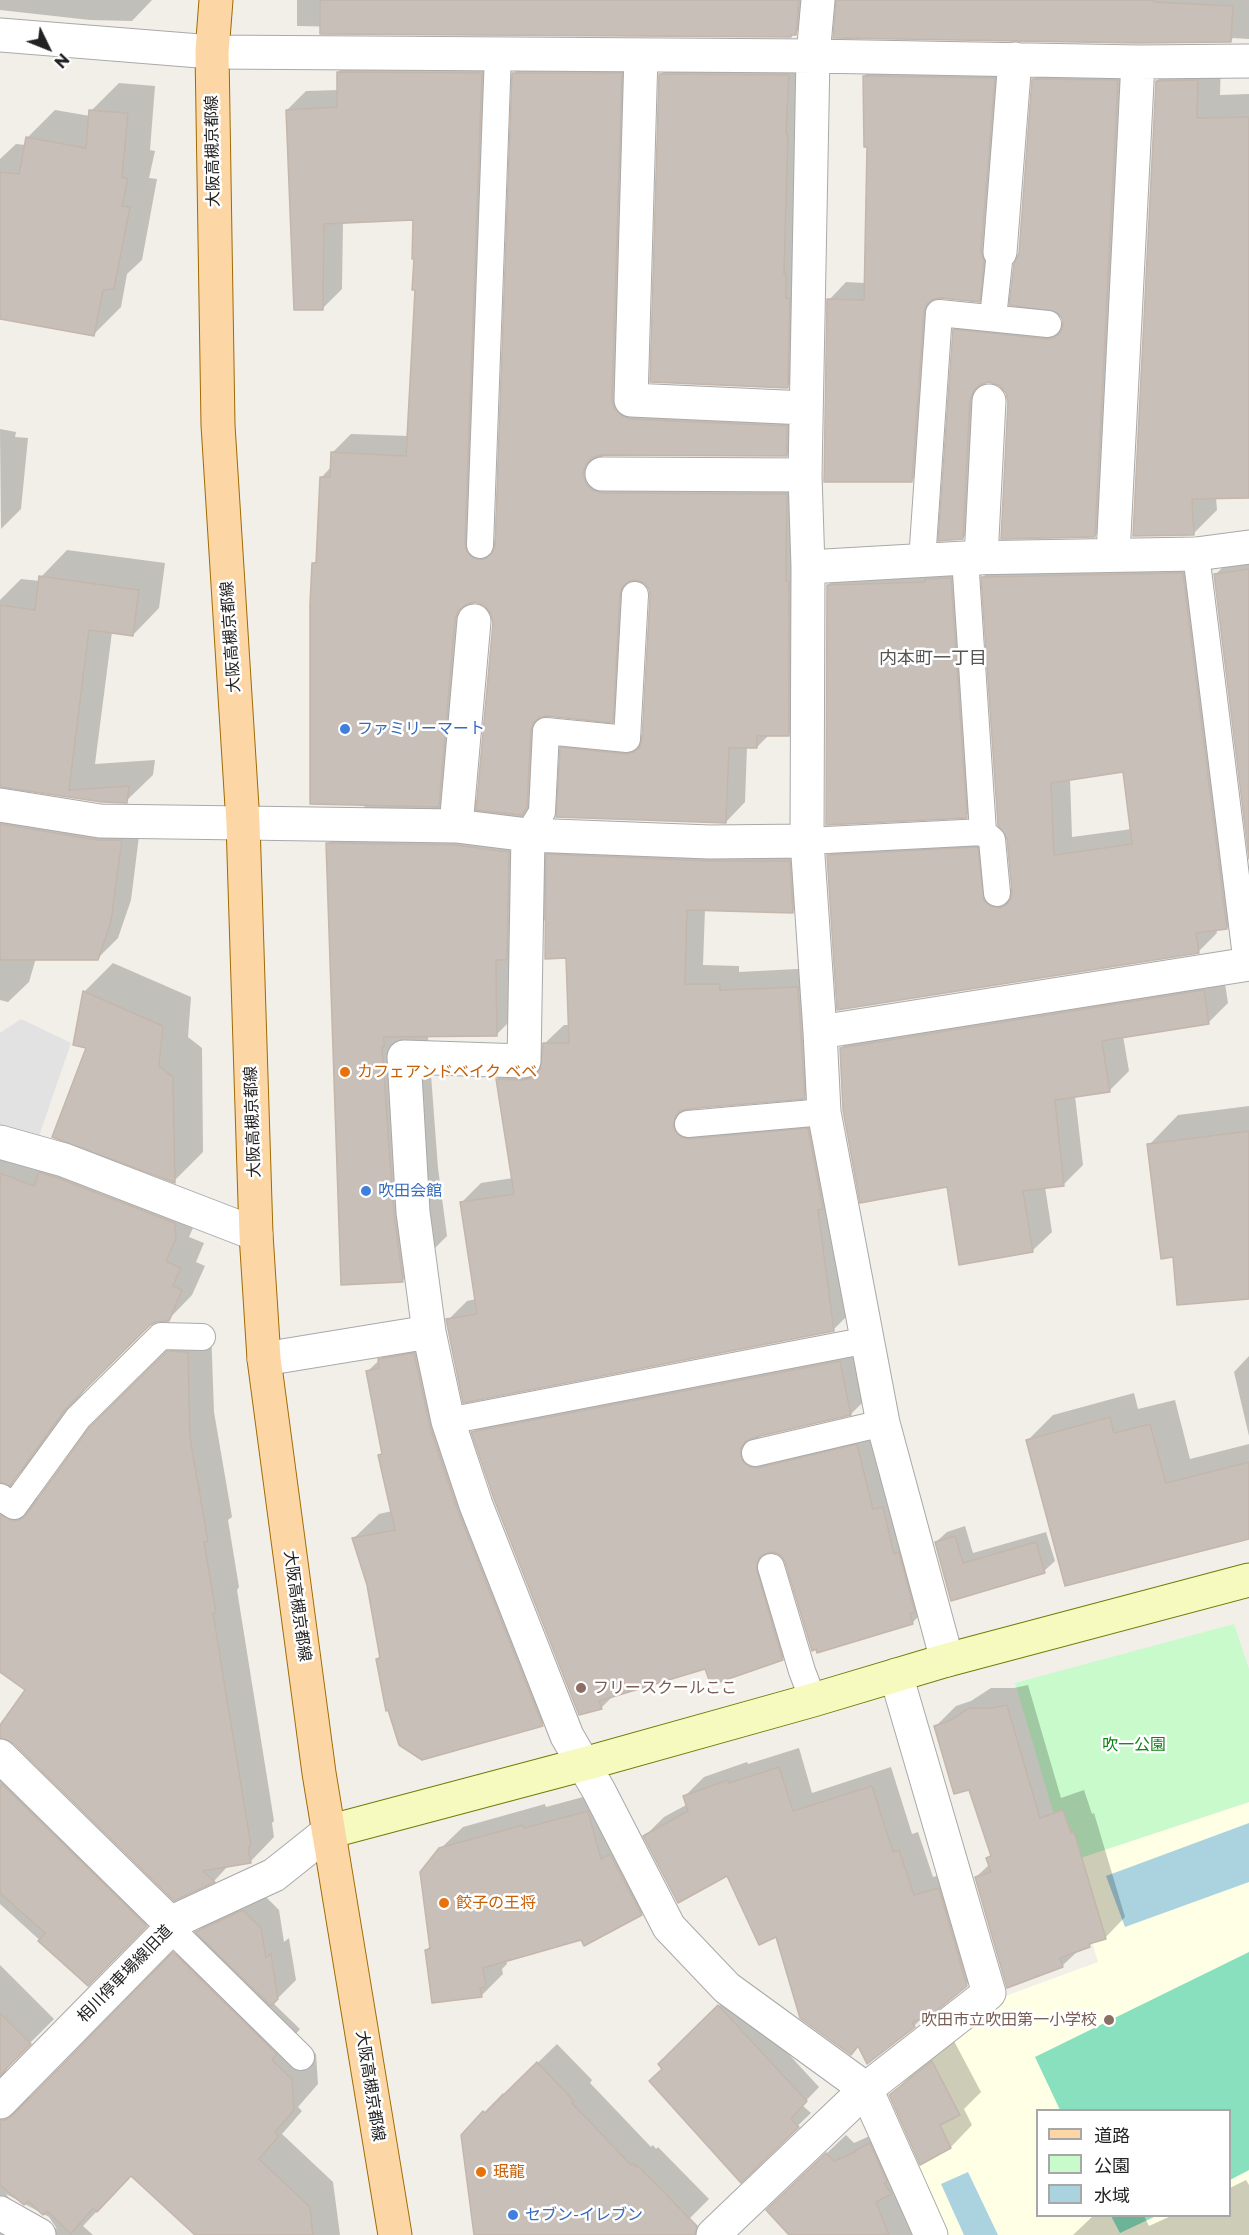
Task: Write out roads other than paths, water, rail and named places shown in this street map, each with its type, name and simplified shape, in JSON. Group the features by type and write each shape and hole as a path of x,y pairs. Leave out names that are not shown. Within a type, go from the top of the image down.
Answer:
{"main road":[{"name":"大阪高槻京都線","path":"216,0 212,52 218,425 243,823 256,1234 264,1359 328,1832 395,2235"}],"street":[{"path":"818,0 813,56 805,475 808,567 807,841 824,1112 883,1423 946,1660"},
{"path":"0,35 212,52 813,56 1138,62 1249,61"},
{"path":"641,55 631,400 806,408"},
{"path":"1000,252 1015,59"},
{"path":"1113,555 1138,62"},
{"path":"973,558 989,401"},
{"path":"602,474 805,475"},
{"path":"808,567 973,558 1196,554 1249,547"},
{"path":"456,826 474,621"},
{"path":"0,805 100,821 456,826 528,835 710,842 807,841"},
{"path":"528,835 524,1061 404,1057 413,1212 429,1332 448,1421 489,1538 567,1736 584,1764 669,1927 727,1988 866,2089 931,2235"},
{"path":"820,1032 1248,965"},
{"path":"0,1142 64,1160 256,1234"},
{"path":"264,1359 429,1332"},
{"path":"328,1832 584,1764 946,1660 1249,1580"},
{"path":"713,2235 866,2089 989,1993 896,1676"},
{"path":"0,1756 163,1916 170,1928"},
{"name":"相川停車場線旧道","path":"0,2102 181,1918 274,1875 328,1832"},
{"path":"0,2212 39,2235"}],"lane":[{"path":"480,545 498,54"},
{"path":"993,318 1000,252"},
{"path":"922,561 939,313 1048,324"},
{"path":"1196,554 1248,965"},
{"path":"973,558 983,832"},
{"path":"528,835 542,812 546,731 627,739 635,595"},
{"path":"807,841 983,832 992,840 997,893"},
{"path":"688,1124 824,1112"},
{"path":"0,1497 14,1506 78,1418 162,1336 202,1337"},
{"path":"448,1421 868,1340"},
{"path":"755,1453 883,1423"},
{"path":"771,1567 813,1700"},
{"path":"170,1928 301,2057"}],"water":[{"path":"1249,1823 1249,1882 1125,1927 1106,1876"},
{"path":"968,2172 998,2235 964,2235 941,2184"}],"place":[{"name":"ファミリーマート","path":"345,729"},
{"name":"カフェアンドベイク ベベ","path":"345,1072"},
{"name":"吹田会館","path":"366,1191"},
{"name":"フリースクールここ","path":"581,1688"},
{"name":"餃子の王将","path":"444,1903"},
{"name":"吹田市立吹田第一小学校","path":"1109,2020"},
{"name":"珉龍","path":"481,2172"},
{"name":"セブン-イレブン","path":"513,2215"}],"district":[{"name":"内本町一丁目","path":"933,659"}],"park label":[{"name":"吹一公園","path":"1134,1745"}]}
